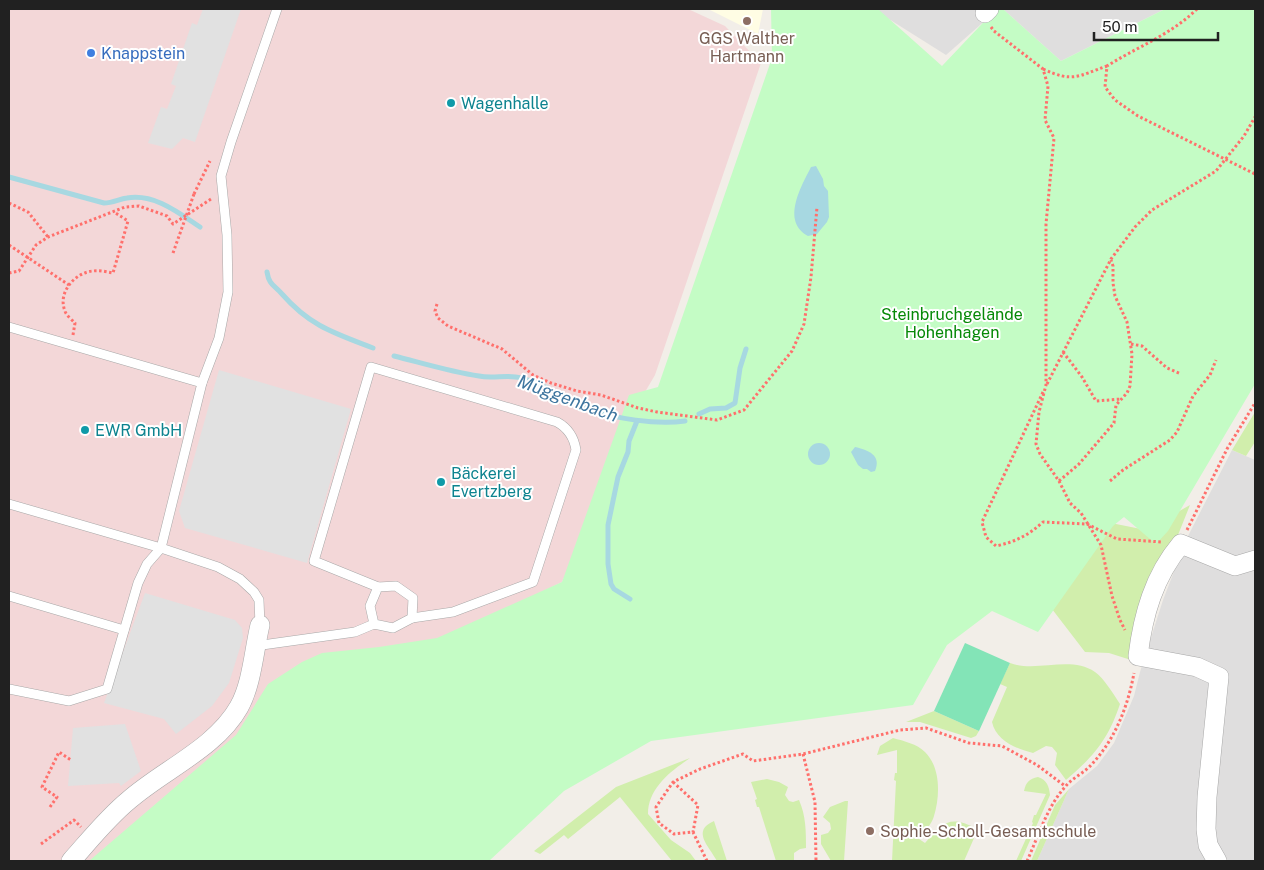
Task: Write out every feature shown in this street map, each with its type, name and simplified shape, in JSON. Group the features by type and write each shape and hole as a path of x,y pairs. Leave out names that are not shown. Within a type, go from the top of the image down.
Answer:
{"street":[{"path":"1217,861 1208,846 1206,829 1207,797 1219,677 1197,667 1138,656 1140,635 1152,591 1167,560 1180,544 1235,566 1255,560"},
{"path":"71,861 128,800 203,746 225,726 239,706 244,692 260,625"}],"lane":[{"path":"9,688 69,701 107,688 138,583 147,564 161,548 202,383 219,338 228,292 227,235 221,176 277,9"},
{"path":"9,327 202,383"},
{"path":"255,646 354,632 374,624 393,628 412,618 453,612 534,582 576,450 574,440 564,426 557,422 371,367 314,561 378,587 396,586 413,598 412,618"},
{"path":"9,504 161,548 218,567 246,584 254,592 259,600 260,625"},
{"path":"374,624 370,606 378,587"},
{"path":"9,596 124,630"}],"path":[{"path":"987,11 988,24 994,31 1043,69 1058,76 1074,78 1107,66 1181,23 1197,9"},
{"path":"1107,66 1105,87 1115,100 1138,116 1227,158 1255,174"},
{"path":"1027,861 1053,804 1065,786 1090,766 1103,752 1113,736 1125,706 1138,656 1120,620 1112,596 1102,545 1081,513 1070,503 1059,481 1040,454 1036,444 1039,412 1046,385 1046,224 1054,138 1045,120 1048,86 1043,69"},
{"path":"1255,117 1244,136 1216,172 1152,210 1135,227 1111,259 1046,385 982,522 986,537 996,546 1010,543 1032,532 1043,522 1087,524 1117,539 1180,544 1227,449 1255,403"},
{"path":"173,253 194,194 210,161"},
{"path":"9,273 18,271 36,245 48,237 125,207 139,206 167,216 173,224 211,199"},
{"path":"9,203 28,212 48,237"},
{"path":"437,304 435,311 438,318 448,326 502,350 533,375 551,383 577,391 601,395 638,408 717,420 744,410 792,351 804,324 812,276 817,207"},
{"path":"71,345 75,323 65,311 64,299 69,285 80,276 94,271 113,274 128,221 114,212"},
{"path":"9,245 69,285"},
{"path":"1059,481 1079,464 1114,423 1116,405 1130,386 1132,354 1127,322 1115,296 1111,259"},
{"path":"1130,344 1142,346 1167,368 1181,374"},
{"path":"1063,352 1082,377 1096,401 1121,400"},
{"path":"1110,482 1123,470 1170,440 1177,432 1192,396 1210,375 1216,360"},
{"path":"693,832 674,834 659,823 656,807 673,782 700,769 743,754 753,761 803,754 900,730 926,728 969,743 1002,746 1037,765 1065,786"},
{"path":"50,807 57,796 42,787 59,752 70,760"},
{"path":"803,754 815,802 816,861"},
{"path":"673,782 698,805 693,832 707,861"},
{"path":"41,844 74,820 93,837"}],"shaded area":[{"path":"9,9 688,9 725,26 761,63 655,375 645,392 562,582 239,738 95,861 9,861"},
{"path":"203,9 241,9 195,142 183,138 172,149 148,143 161,107 167,109 176,86 171,84 192,23 197,25"},
{"name":"GGS Walther Hartmann","path":"708,9 763,9 758,34"},
{"path":"873,9 997,9 946,55"},
{"path":"1003,9 1165,9 1061,61"},
{"path":"219,370 351,409 307,563 185,528 179,511"},
{"path":"1232,450 1255,460 1255,861 1037,861 1069,789 1097,766 1114,743 1134,696 1163,600 1187,538"},
{"path":"145,593 235,620 242,628 243,638 229,683 212,706 176,734 164,719 104,703"},
{"path":"125,724 141,771 121,786 119,783 68,786 73,728"}],"green space":[{"name":"Steinbruchgelände Hohenhagen","path":"771,9 878,9 942,66 996,9 1003,9 1061,61 1165,9 1255,9 1255,384 1168,531 1156,544 1124,517 1113,526 1038,632 992,611 947,645 913,705 651,741 564,791 489,861 89,861 236,735 268,684 302,662 322,653 437,638 562,582 629,395 658,387 772,58"},
{"path":"1255,412 1255,442 1246,456 1232,450"},
{"path":"1190,505 1178,535 1157,562 1146,585 1131,660 1109,653 1085,652 1052,609 1111,523 1146,530"},
{"path":"965,643 1010,663 979,731 934,711"},
{"path":"1010,663 1020,666 1064,664 1085,667 1102,678 1120,704 1105,738 1085,763 1066,780 1055,765 1057,753 1052,747 1046,746 1033,753 1008,743 994,729 992,722 1007,687 1000,684"},
{"path":"934,711 979,731 976,736 971,738 920,722 906,722"},
{"path":"893,738 922,749 934,766 938,791 934,816 930,825 919,839 925,843 948,822 960,822 978,829 964,861 892,861 896,781 894,780 895,773 897,773 897,750 877,755 880,746"},
{"path":"690,758 668,775 656,788 649,805 648,814 671,840 690,853 696,861 672,861 620,797 568,839 564,835 540,854 534,851 616,787"},
{"path":"1038,777 1047,784 1050,795 1021,861 1016,861 1033,823 1034,815 1036,815 1046,794 1024,791 1028,781"},
{"path":"767,779 788,787 785,795 789,801 799,800 803,812 806,848 794,853 794,861 776,861 759,807 757,807 755,800 757,799 751,782"},
{"path":"1069,789 1037,861 1031,861 1055,805"},
{"path":"848,801 844,861 831,861 821,844 821,835 828,833 831,829 830,823 823,817 830,807"},
{"path":"714,821 727,861 717,861 704,839 704,829"}],"water":[{"path":"816,166 828,191 829,217 817,234 808,236 800,230 794,213 803,184 811,167"},
{"path":"819,443 827,446 830,454 827,462 819,465 811,462 808,454 811,446"},
{"path":"855,447 869,452 875,457 877,465 875,471 871,472 858,465 851,452"}],"waterway":[{"name":"Müggenbach","path":"9,177 104,203 127,198 147,198 166,205 200,227"},
{"name":"Müggenbach","path":"267,272 272,284 303,314 334,333 373,348"},
{"name":"Müggenbach","path":"699,414 710,409 726,408 735,403 740,368 746,349"},
{"name":"Müggenbach","path":"394,356 447,370 484,377 511,376 521,378 547,387 587,408 622,418 649,422 685,421"},
{"path":"630,599 614,589 611,584 608,564 608,525 618,477 637,421"}],"place":[{"name":"GGS Walther Hartmann","path":"747,21"},
{"name":"Knappstein","path":"91,53"},
{"name":"Wagenhalle","path":"451,103"},
{"name":"EWR GmbH","path":"85,430"},
{"name":"Bäckerei Evertzberg","path":"441,482"},
{"name":"Sophie-Scholl-Gesamtschule","path":"870,831"}]}
